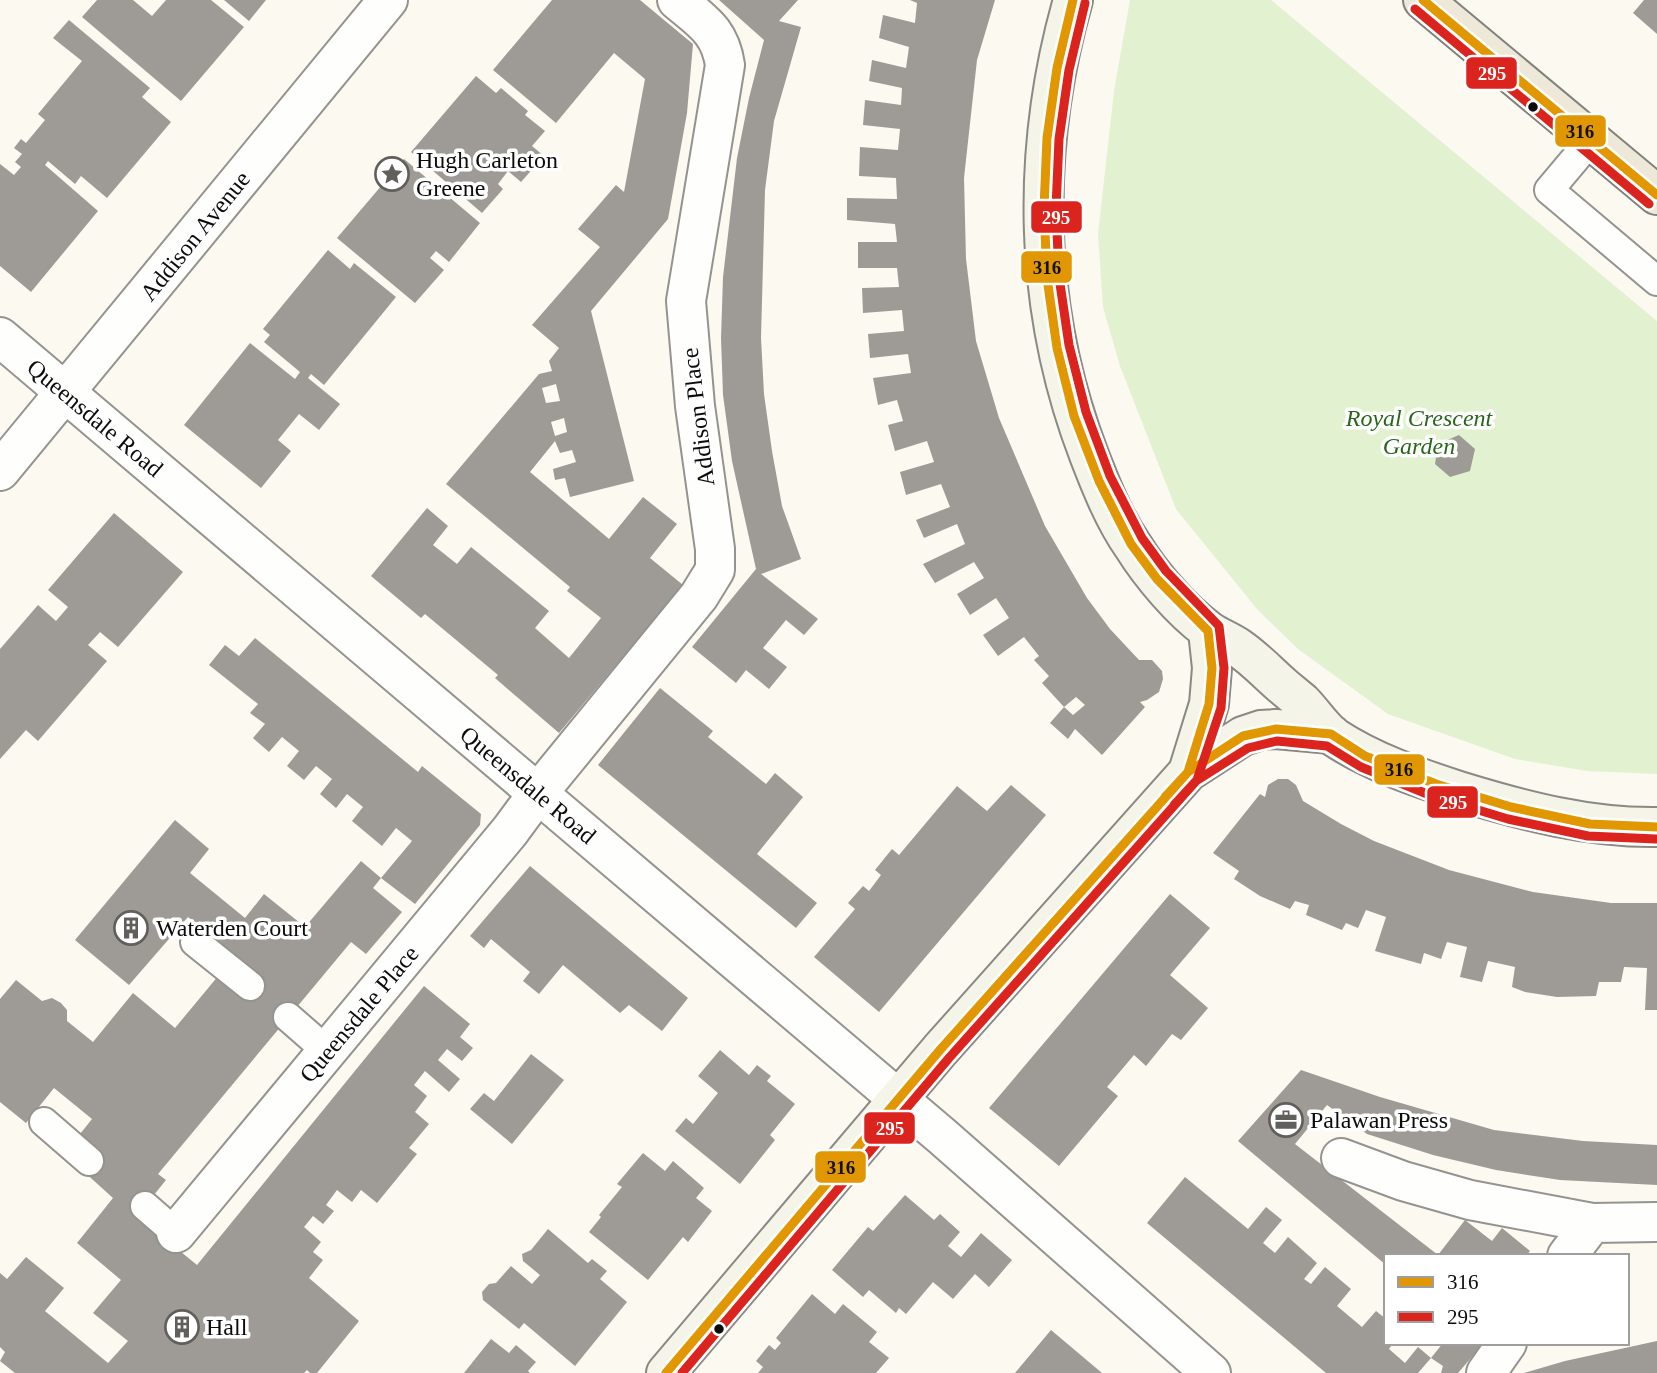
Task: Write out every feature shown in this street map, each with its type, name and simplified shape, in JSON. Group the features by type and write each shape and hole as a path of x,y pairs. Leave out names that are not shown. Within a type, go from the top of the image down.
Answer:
{"main road":[{"path":"1423,0 1657,195"}],"street":[{"name":"Addison Avenue","path":"0,471 388,0"},
{"name":"Addison Place","path":"538,793 699,596 715,570 715,549 695,406 686,301 725,65 722,46 711,29 677,0"},
{"path":"1073,0 1059,58 1045,156 1048,294 1057,353 1076,420 1102,488 1132,546 1178,602 1209,631 1239,648 1302,702 1331,734 1365,756 1436,784 1511,807 1590,824 1657,827"},
{"name":"Queensdale Road","path":"0,337 898,1099 1212,1373"},
{"path":"1188,772 1209,704 1212,668 1209,631"},
{"path":"666,1373 898,1099 1188,772 1244,736 1261,730 1331,734"},
{"name":"Queensdale Place","path":"176,1233 510,831 538,793"},
{"path":"1341,1158 1403,1181 1470,1200 1592,1223 1657,1222"},
{"path":"1569,1254 1592,1223"},
{"path":"1486,1373 1506,1345"}],"lane":[{"path":"1591,140 1549,190 1657,281"},
{"path":"195,942 250,986"},
{"path":"288,1017 328,1052"},
{"path":"44,1122 89,1161"},
{"path":"145,1206 176,1233"}],"green space":[{"name":"Royal Crescent Garden","path":"1130,0 1271,0 1657,321 1657,774 1587,771 1515,759 1388,714 1298,649 1257,609 1176,509 1120,366 1103,307 1098,234 1114,91"}],"building":[{"path":"97,0 133,0 152,16 166,0 211,0 244,27 181,101 82,17"},
{"path":"224,0 266,0 249,21"},
{"path":"552,0 640,0 693,44 687,113 668,219 591,311 634,481 570,497 565,478 555,480 553,469 576,462 572,450 560,453 555,441 530,472 609,539 643,497 677,524 650,558 683,585 559,733 495,678 498,675 425,614 421,618 371,576 427,508 448,526 433,545 457,564 471,547 549,611 535,628 569,658 601,618 567,591 570,587 446,484 539,374 552,371 549,361 559,348 532,325 600,247 578,229 616,185 624,192 645,79 614,53 556,123 493,70","holes":["556,384 560,401 546,403 542,388","564,418 567,432 555,436 551,422"]},
{"path":"719,0 798,0 779,21 801,27 774,121 765,190 761,338 764,394 772,451 782,506 801,559 761,574 818,619 804,635 786,620 763,648 787,667 769,689 746,670 736,683 692,647 756,569 732,461 723,395 721,338 723,277 737,158 764,40"},
{"path":"910,0 995,0 977,60 964,178 966,259 976,341 999,418 1045,526 1087,598 1110,629 1139,660 1152,660 1162,671 1163,679 1159,692 1140,702 1145,707 1102,755 1075,729 1068,739 1050,723 1064,707 1042,683 1049,676 1034,660 1039,656 1024,637 998,656 983,635 1009,618 996,598 970,615 957,594 984,578 974,562 935,583 923,564 965,544 957,524 924,538 916,520 950,507 941,484 906,495 900,472 934,462 927,441 895,451 888,425 903,421 897,400 878,405 873,378 911,373 908,354 870,358 868,334 904,331 902,310 863,313 862,288 899,287 897,268 858,268 858,242 897,242 895,224 847,220 847,198 897,199 896,178 859,176 860,147 898,150 900,129 863,125 865,100 901,105 902,88 869,81 872,60 906,68 909,47 879,38 883,15 915,23 917,3","holes":["1076,697 1085,705 1073,715 1064,707"]},
{"path":"1644,0 1657,0 1657,34 1633,13"},
{"path":"69,20 150,88 142,97 171,122 107,198 81,176 75,184 48,161 45,165 98,211 31,292 0,266 0,164 14,175 21,167 15,162 22,154 14,148 21,139 26,143 45,120 38,114 82,61 53,38"},
{"path":"476,76 496,93 501,88 528,111 525,115 545,131 532,146 544,156 521,182 508,171 498,184 503,189 482,213 411,152"},
{"path":"404,159 480,223 449,262 436,251 430,258 444,270 415,303 337,238"},
{"path":"328,250 350,269 354,263 396,297 324,385 311,374 308,378 340,404 319,430 299,414 278,440 291,451 261,488 184,425 250,343 295,379 300,372 264,342 270,335 263,329"},
{"path":"1459,435 1475,449 1470,471 1450,477 1435,464 1438,444"},
{"path":"114,513 183,572 118,647 100,632 88,645 107,661 38,741 26,730 0,759 0,649 38,605 56,621 68,607 48,590"},
{"path":"255,638 418,772 422,766 481,814 480,825 415,904 381,878 412,841 396,828 382,846 352,821 363,807 347,794 336,808 320,794 332,779 316,766 304,780 287,766 299,751 282,737 269,752 253,738 265,724 250,713 258,704 209,665 225,645 239,656"},
{"path":"660,688 713,731 708,737 766,784 775,773 803,797 757,854 817,903 796,928 598,765"},
{"path":"1278,779 1288,779 1296,785 1303,801 1341,824 1374,841 1449,870 1533,892 1611,903 1657,903 1657,1010 1645,1010 1647,968 1624,967 1621,982 1599,982 1596,996 1557,997 1525,992 1512,987 1515,967 1488,961 1482,982 1460,977 1467,947 1447,942 1441,959 1424,953 1421,964 1375,951 1386,917 1366,910 1358,928 1346,923 1342,930 1306,915 1309,905 1295,901 1290,909 1260,896 1234,879 1239,871 1213,853 1260,794 1265,797 1268,785"},
{"path":"1011,785 1046,815 879,1012 814,957 855,909 848,903 863,886 869,891 881,875 875,870 892,849 899,855 957,786 987,811"},
{"path":"175,820 209,849 190,873 245,918 264,894 305,927 361,861 381,878 373,888 402,912 366,954 351,942 158,1174 166,1180 137,1216 197,1265 424,986 470,1024 460,1037 473,1048 462,1061 447,1049 438,1060 460,1079 449,1092 425,1071 414,1085 427,1096 415,1112 429,1124 409,1148 417,1154 377,1203 361,1190 352,1202 337,1190 326,1205 334,1211 323,1224 313,1216 304,1227 321,1242 313,1252 323,1260 309,1278 359,1321 317,1373 307,1370 304,1373 15,1373 0,1361 5,1352 0,1347 0,1273 7,1279 26,1257 64,1288 45,1311 108,1363 128,1341 93,1313 121,1280 77,1243 113,1198 82,1170 99,1149 80,1134 92,1119 54,1088 26,1123 0,1102 0,999 16,980 42,1001 52,998 61,1003 67,1010 67,1021 93,1042 133,993 175,1028 219,975 243,995 259,975 188,917 129,985 75,940"},
{"path":"530,866 688,998 662,1031 629,1005 620,1013 563,965 539,994 523,981 530,972 491,939 484,948 470,936"},
{"path":"1170,894 1210,928 1170,975 1208,1008 1181,1040 1172,1034 1146,1066 1134,1055 1107,1087 1118,1096 1059,1166 989,1108"},
{"path":"720,1050 749,1075 757,1065 771,1076 767,1081 795,1104 770,1135 775,1140 740,1184 675,1131 686,1118 693,1124 718,1093 698,1076"},
{"path":"531,1054 564,1080 512,1144 470,1109 484,1093 494,1101"},
{"path":"1301,1070 1380,1097 1494,1130 1583,1141 1657,1145 1657,1185 1560,1180 1496,1170 1433,1155 1367,1134 1327,1105 1295,1144 1437,1254 1384,1254 1384,1263 1238,1141"},
{"path":"643,1153 665,1171 673,1161 704,1188 696,1198 712,1211 688,1242 683,1237 648,1280 589,1232 622,1187 617,1184"},
{"path":"1185,1177 1248,1229 1266,1207 1282,1220 1263,1243 1275,1253 1288,1237 1317,1263 1304,1279 1311,1284 1325,1267 1351,1289 1337,1306 1362,1327 1376,1311 1384,1317 1384,1345 1392,1345 1389,1349 1405,1363 1418,1347 1431,1358 1418,1373 1326,1373 1147,1223"},
{"path":"905,1195 934,1220 940,1214 960,1232 948,1246 961,1257 981,1233 1012,1260 989,1287 975,1274 953,1299 933,1282 906,1314 899,1308 896,1313 869,1290 863,1297 832,1270 868,1227 873,1231"},
{"path":"1465,1220 1492,1241 1502,1228 1530,1251 1528,1254 1439,1254"},
{"path":"548,1229 588,1263 592,1259 607,1271 600,1279 627,1302 575,1366 524,1323 519,1329 483,1300 482,1292 489,1284 496,1283 511,1266 532,1284 540,1275 523,1261 522,1254 531,1250"},
{"path":"812,1294 835,1314 843,1304 877,1332 869,1342 889,1358 876,1373 758,1373 763,1367 756,1361 769,1345 775,1350 781,1343 776,1338"},
{"path":"1051,1330 1102,1373 1015,1373"},
{"path":"491,1339 509,1353 516,1345 536,1362 528,1371 530,1373 464,1373"},
{"path":"1657,1341 1657,1373 1524,1373 1565,1361"},
{"path":"1441,1345 1482,1345 1458,1373 1441,1373 1443,1366 1431,1358"}],"transit line":[{"name":"316","path":"666,1373 940,1050 1188,772 1209,704 1212,668 1208,631 1157,579 1131,544 1099,481 1074,416 1057,348 1047,278 1044,208 1047,138 1057,68 1073,0"},
{"name":"316","path":"1423,0 1657,195"},
{"name":"295","path":"682,1373 949,1058 1197,780 1221,708 1224,668 1219,626 1166,571 1142,538 1110,476 1086,412 1069,345 1059,277 1056,208 1059,139 1069,70 1085,3"},
{"name":"295","path":"1415,9 1649,204"},
{"name":"316","path":"1165,797 1188,772 1243,736 1276,729 1331,734 1365,756 1436,784 1511,807 1590,824 1657,827"},
{"name":"295","path":"1174,805 1196,781 1248,748 1277,741 1327,746 1361,767 1432,796 1508,819 1588,836 1656,839"}],"place":[{"name":"Hugh Carleton Greene","path":"392,174"},
{"name":"Waterden Court","path":"131,928"},
{"name":"Palawan Press","path":"1286,1120"},
{"name":"Hall","path":"182,1327"}]}
